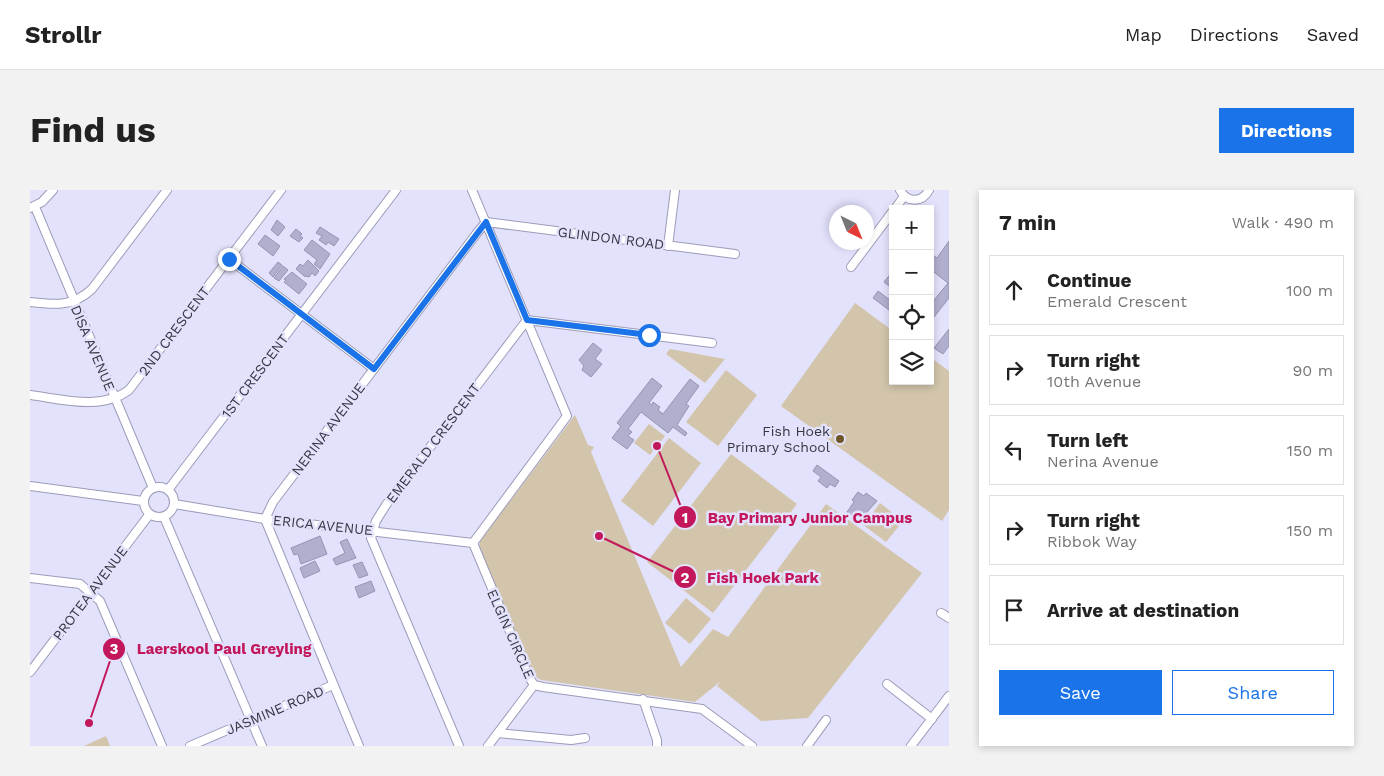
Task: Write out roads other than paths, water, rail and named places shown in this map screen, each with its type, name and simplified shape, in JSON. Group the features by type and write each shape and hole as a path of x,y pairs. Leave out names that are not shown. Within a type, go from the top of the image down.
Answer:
{"street":[{"path":"33,207 54,190"},
{"path":"30,302 55,305 82,298 92,289 167,190"},
{"name":"2ND CRESCENT","path":"115,399 129,390 281,190"},
{"name":"1ST CRESCENT","path":"168,490 396,190"},
{"path":"472,190 566,416 473,543"},
{"path":"668,246 675,190"},
{"path":"896,205 902,193 918,200 926,195 929,190"},
{"name":"DISA AVENUE","path":"33,207 153,488"},
{"path":"851,267 889,217"},
{"name":"GLINDON ROAD","path":"486,222 735,254"},
{"name":"NERINA AVENUE","path":"265,519 273,502 486,222"},
{"path":"229,259 374,369"},
{"path":"527,320 712,343"},
{"name":"EMERALD CRESCENT","path":"372,530 386,505 527,320"},
{"path":"30,395 95,402 115,399"},
{"path":"30,486 143,501"},
{"path":"153,488 168,490 173,496 174,504 171,512 164,517 156,518 149,515 143,501 146,493 153,488"},
{"name":"ERICA AVENUE","path":"174,504 265,519 473,543"},
{"name":"PROTEA AVENUE","path":"30,671 149,515"},
{"path":"164,517 262,746"},
{"path":"265,519 359,746"},
{"path":"372,530 370,538 458,746"},
{"name":"ELGIN CIRCLE","path":"473,543 528,677 534,685 643,699 706,710 752,746"},
{"path":"30,578 77,584 91,592 104,607 162,746"},
{"path":"941,613 949,618"},
{"path":"887,684 932,719"},
{"name":"JASMINE ROAD","path":"190,746 333,685"},
{"path":"488,746 534,685"},
{"path":"911,746 949,696"},
{"path":"643,699 658,740 657,746"},
{"path":"807,746 826,720"},
{"path":"498,733 571,740 586,738"}],"place":[{"name":"Fish Hoek Primary School","path":"840,439"},
{"name":"Bay Primary Junior Campus","path":"657,446"},
{"name":"Fish Hoek Park","path":"599,536"},
{"name":"Laerskool Paul Greyling","path":"89,723"}]}
